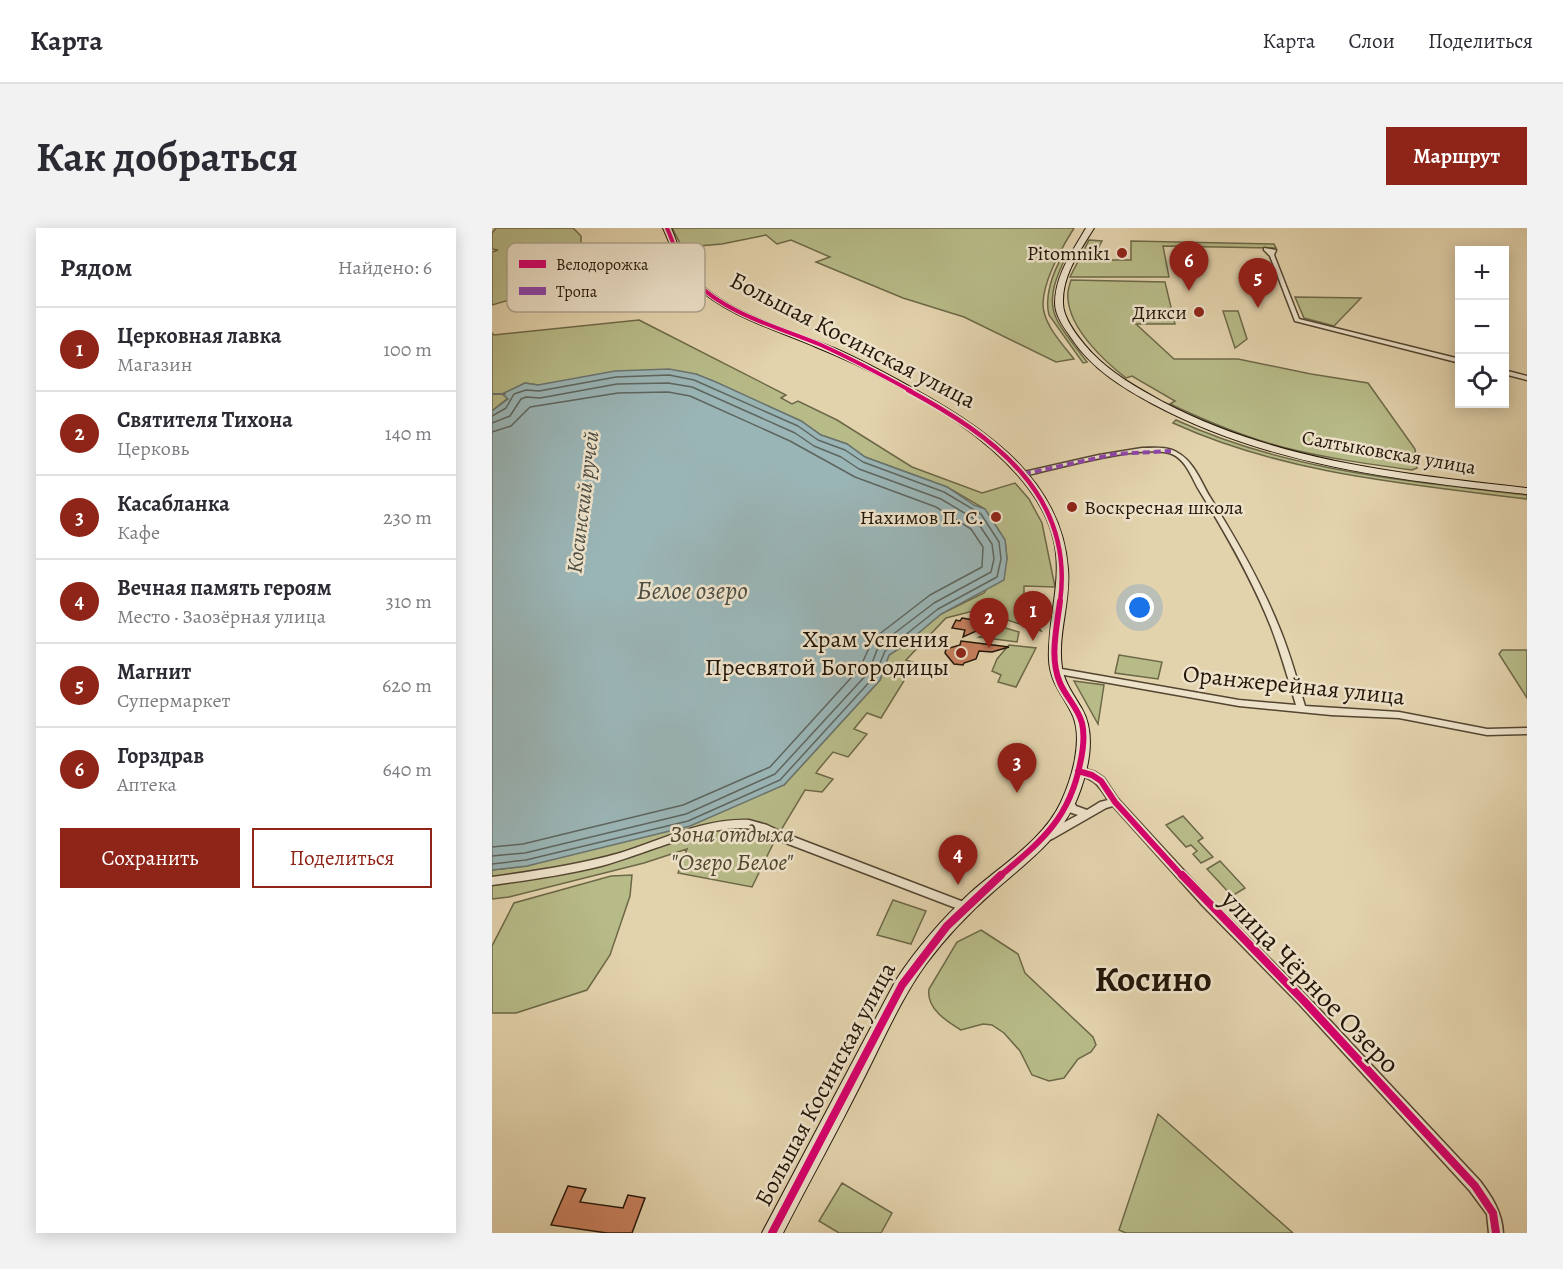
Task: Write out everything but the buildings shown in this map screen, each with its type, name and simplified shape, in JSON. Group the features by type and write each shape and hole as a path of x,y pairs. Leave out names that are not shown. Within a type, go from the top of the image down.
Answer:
{"street":[{"name":"Большая Косинская улица","path":"667,228 673,243"},
{"name":"Салтыковская улица","path":"1090,228 1066,272 1059,300 1061,311 1077,339 1096,362 1168,410 1206,428 1325,463 1401,476 1527,491"},
{"path":"1272,255 1297,320 1455,360"},
{"name":"Большая Косинская улица","path":"705,289 715,297 750,316 837,352 963,420 1009,458 1024,474 1050,513 1061,552 1063,571 1054,648 1056,671 1061,689 1080,717 1082,724 1083,746 1070,800 1048,836 965,907 918,960 883,1017 860,1067 772,1233"},
{"path":"1509,373 1527,378"},
{"path":"1024,474 1097,457 1136,452 1171,452 1185,462 1257,587 1283,647 1301,710"},
{"name":"Оранжерейная улица","path":"1056,671 1239,703 1301,710 1399,715 1487,732 1527,731"},
{"name":"улица Чёрное Озеро","path":"1078,771 1092,775 1101,782 1115,802 1206,902 1311,1008 1475,1186 1489,1204 1496,1219 1496,1233"},
{"path":"1070,800 1072,809 1089,814"},
{"path":"1048,836 1103,805 1115,802"},
{"path":"492,881 599,862 704,831 744,824 768,828 782,837 965,907"}],"green space":[{"path":"496,228 573,228 581,236 581,243 507,243 507,301 492,305 492,252 498,250 492,249 492,233"},
{"path":"672,228 1074,228 1052,268 1043,303 1049,325 1074,359 1056,362 964,317 903,298 816,262 830,257 791,240 777,244 766,235 722,244 705,245 705,243 680,243"},
{"path":"1089,240 1102,241 1092,260 1131,260 1131,241 1274,244 1276,248 1163,246 1169,277 1070,277"},
{"path":"1063,255 1067,255 1054,289 1052,301 1054,313 1087,362 1083,363 1049,315 1050,284"},
{"path":"1071,280 1165,282 1175,324 1136,324 1174,359 1238,359 1368,383 1415,449 1417,468 1412,470 1363,463 1282,447 1225,428 1170,404 1175,401 1132,376 1126,378 1108,363 1081,333 1070,310 1068,294"},
{"path":"1295,297 1361,298 1334,326 1304,318"},
{"path":"1223,311 1238,311 1247,339 1235,348"},
{"name":"Зона отдыха \"Озеро Белое\"","path":"639,320 786,395 781,398 792,404 798,401 837,420 912,467 982,493 1015,483 1029,499 1042,523 1055,587 1024,586 1024,604 1041,631 977,610 946,618 906,660 915,663 881,718 867,713 854,729 867,734 848,757 833,752 818,770 816,773 833,779 822,792 805,790 775,840 752,887 678,873 687,849 644,863 509,897 492,899 492,870 527,866 784,785 880,680 889,655 941,614 984,593 1007,559 1005,540 985,509 947,487 865,457 847,444 821,435 801,421 696,374 538,385 525,383 503,394 508,398 492,411 492,333 494,335"},
{"path":"1176,420 1218,437 1304,462 1392,479 1527,495 1527,499 1392,482 1303,466 1215,440 1173,423"},
{"path":"1002,627 1019,632 1017,642 979,637"},
{"path":"1009,645 1036,648 1016,687 998,682 1001,675 992,671 997,659"},
{"path":"1502,650 1527,650 1527,698 1499,654"},
{"path":"1119,655 1162,662 1158,679 1115,673"},
{"path":"1074,681 1104,685 1098,724"},
{"path":"1183,816 1203,838 1198,841 1213,857 1201,863 1193,854 1197,851 1191,845 1186,847 1166,825"},
{"path":"1220,861 1245,888 1232,896 1207,869"},
{"path":"632,875 630,896 610,955 587,990 516,1013 492,1013 492,946 514,903 611,876"},
{"path":"893,900 926,911 911,944 877,935"},
{"path":"981,930 1018,954 1025,973 1093,1037 1096,1045 1091,1052 1078,1059 1064,1078 1049,1081 1032,1075 1020,1051 1004,1033 992,1025 983,1024 961,1030 943,1018 934,1008 929,989 957,942"},
{"path":"1158,1114 1293,1233 1126,1233 1119,1230"},
{"path":"842,1183 892,1213 881,1233 839,1233 819,1221"}],"water":[{"name":"Белое озеро","path":"669,369 696,374 716,382 801,421 821,435 847,444 865,457 947,487 974,505 985,509 1005,540 1007,559 1004,580 941,614 889,655 880,680 784,785 690,826 527,866 492,870 492,411 508,399 502,394 525,383 538,385 615,371"}],"waterway":[{"name":"Косинский ручей","path":"492,394 505,394"}],"marked path":[{"path":"1024,474 1115,454 1171,451"}],"cycle path":[{"path":"667,228 673,243"},
{"path":"705,291 743,314 836,352 943,409 993,444 1035,488 1050,513 1059,541 1063,571 1055,645 1056,670 1060,684 1080,717 1083,736 1079,771 1063,814 1038,844 957,916 911,972 887,1012 772,1233"},
{"path":"1078,771 1092,775 1101,781 1115,802 1206,902 1304,1001 1475,1186 1493,1213 1496,1233"}],"place":[{"name":"Pitomnik1","path":"1122,253"},
{"name":"Горздрав","path":"1189,291"},
{"name":"Магнит","path":"1258,308"},
{"name":"Дикси","path":"1199,312"},
{"name":"Воскресная школа","path":"1072,507"},
{"name":"Нахимов П. С.","path":"996,517"},
{"name":"Церковная лавка","path":"1033,641"},
{"name":"Святителя Тихона","path":"989,648"},
{"name":"Храм Успения Пресвятой Богородицы","path":"961,653"},
{"name":"Касабланка","path":"1017,793"},
{"name":"Вечная память героям","path":"958,885"}],"district":[{"name":"Косино","path":"1153,978"}]}
